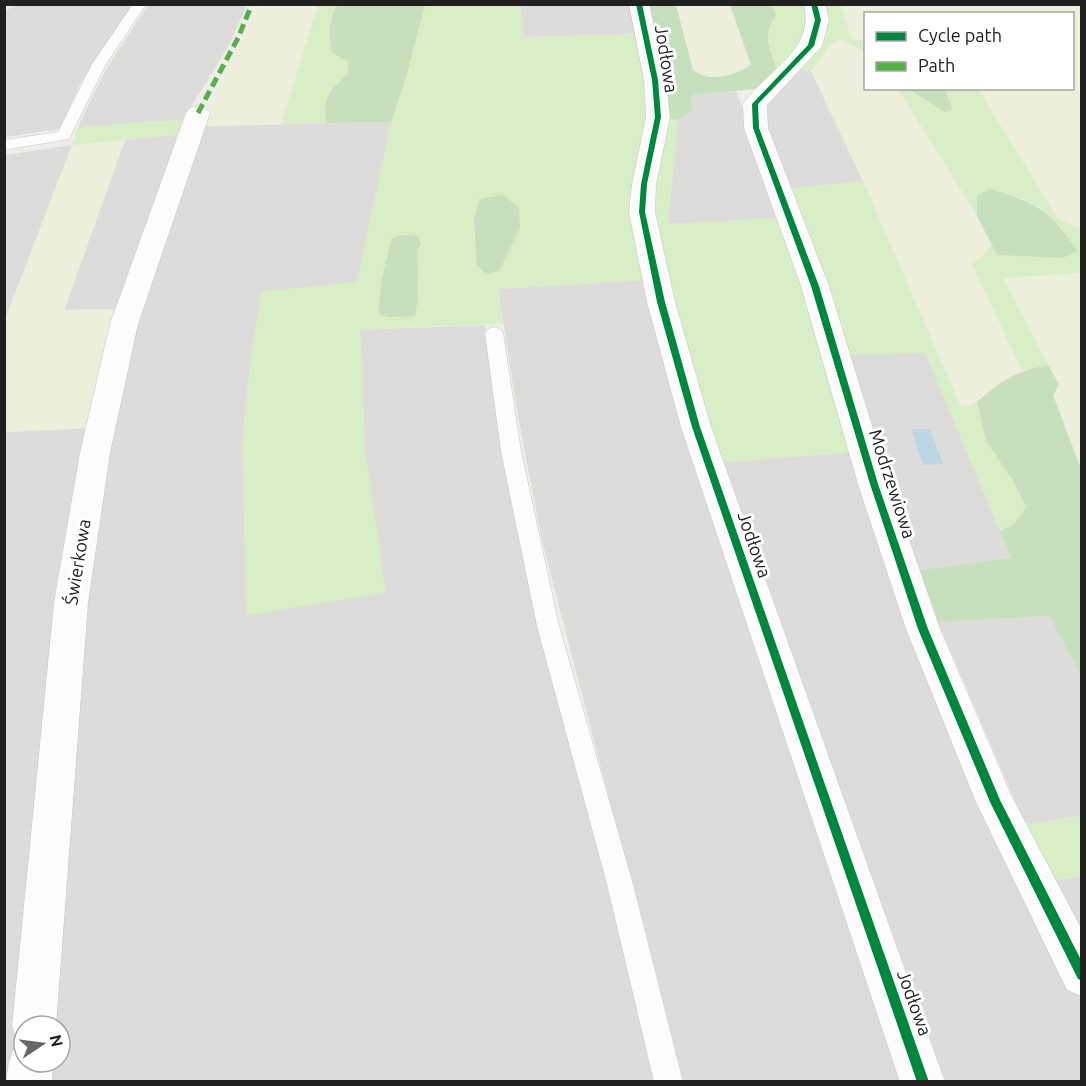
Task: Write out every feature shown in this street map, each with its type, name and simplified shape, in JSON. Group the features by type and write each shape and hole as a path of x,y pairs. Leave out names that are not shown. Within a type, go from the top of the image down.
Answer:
{"street":[{"name":"Jodłowa","path":"639,4 655,80 658,117 644,184 642,212 661,302 696,426 923,1082"},
{"name":"Modrzewiowa","path":"814,4 818,20 811,46 755,104 756,128 814,286 874,484 923,628 995,802 1082,975"},
{"name":"Świerkowa","path":"35,1014 71,603 95,453 124,324 198,113"}],"lane":[{"path":"4,145 64,136 99,64 140,4"},
{"path":"494,333 511,451 548,626 620,885 669,1082"}],"shaded area":[{"path":"16,5 132,5 80,84 60,129 5,137 5,11"},
{"path":"148,5 247,5 229,45 183,120 78,127 105,71"},
{"path":"520,5 633,5 641,34 524,37"},
{"path":"796,69 811,71 863,181 789,189 764,123 767,100"},
{"path":"736,91 783,218 668,224 678,120 692,111 690,95"},
{"path":"391,122 357,282 251,356 242,444 247,616 365,447 360,330 485,325 515,506 558,690 656,1081 51,1082 51,1074 72,1074 72,1014 55,1014 89,561 119,374 204,126"},
{"path":"177,135 155,217 120,309 64,310 125,140"},
{"path":"72,145 6,318 5,322 6,155"},
{"path":"648,280 903,1081 682,1081 541,536 517,410 498,289"},
{"path":"925,352 1011,558 919,570 847,355"},
{"path":"90,428 58,574 20,1014 12,1014 14,1081 5,1082 5,432"},
{"path":"856,452 993,813 1081,999 1081,1081 935,1081 715,463"},
{"path":"1049,616 1081,676 1081,816 1025,824 938,622"},
{"path":"1081,876 1081,943 1051,881"}],"green space":[{"path":"258,5 318,5 281,124 204,126"},
{"path":"318,5 337,5 330,33 333,52 348,62 348,73 329,95 325,107 327,123 281,124"},
{"path":"337,5 425,5 407,74 391,122 327,123 325,107 329,95 348,73 348,62 332,52 330,28"},
{"path":"425,5 520,5 524,37 641,34 652,101 648,280 498,289 503,323 360,330 365,447 386,593 247,616 242,444 251,356 262,291 357,282 391,122 407,74","holes":["417,251 416,270 382,279"]},
{"path":"646,5 676,5 693,70 714,77 730,75 751,65 730,5 772,5 776,15 771,23 768,42 776,69 755,89 691,95 692,111 678,120 664,117"},
{"path":"676,5 730,5 751,66 735,75 714,77 701,76 693,70"},
{"path":"772,5 808,5 810,12 798,48 776,69 768,42 771,23 776,15"},
{"path":"820,5 841,5 852,41 864,40 864,51 842,40 831,44 811,71 796,69"},
{"path":"841,5 1081,5 1081,229 1058,219 979,90 1074,90 1074,12 864,12 864,40 852,41"},
{"path":"842,40 864,51 864,90 899,90 991,244 983,256 971,263 1022,370 977,402 962,407 863,181 811,71 831,44"},
{"path":"899,90 910,90 929,103 949,101 946,91 979,90 1058,219 1081,229 1081,273 1003,278 1049,366 1022,370 971,263 983,256 991,244 997,255 1063,258 1076,251 1044,210 1015,196 977,196 977,216"},
{"path":"910,90 952,90 946,91 952,110 945,112"},
{"path":"664,117 678,120 668,224 783,218 856,452 715,463 651,221"},
{"path":"183,120 177,135 72,145 78,127"},
{"path":"125,140 64,310 120,309 90,428 5,432 4,322 72,145"},
{"path":"863,181 961,407 977,402 986,441 1012,479 1026,507 1014,524 1000,531 925,353 847,355 789,189"},
{"path":"989,189 1019,198 1050,217 1077,251 1063,258 997,255 977,216 977,196"},
{"path":"503,195 519,208 520,228 499,271 486,274 477,265 474,218 480,199"},
{"path":"403,235 417,236 421,243 417,251 418,298 415,316 388,317 378,313 382,279 392,238"},
{"path":"1081,273 1081,469 1053,394 1003,278"},
{"path":"1049,366 1059,385 1053,395 1081,469 1081,676 1049,616 938,622 919,570 1011,558 1000,531 1014,524 1026,507 1012,479 986,441 977,402 1010,377 1038,367"},
{"path":"1081,816 1081,876 1051,881 1025,824"}],"water":[{"path":"911,429 930,429 943,464 923,465"}],"marked path":[{"path":"198,113 238,38 252,4"}],"cycle path":[{"path":"639,4 655,80 658,117 644,184 642,212 661,302 696,427 923,1082"},
{"path":"814,4 818,20 811,46 755,104 756,128 815,286 874,484 923,629 995,802 1082,975"}]}
